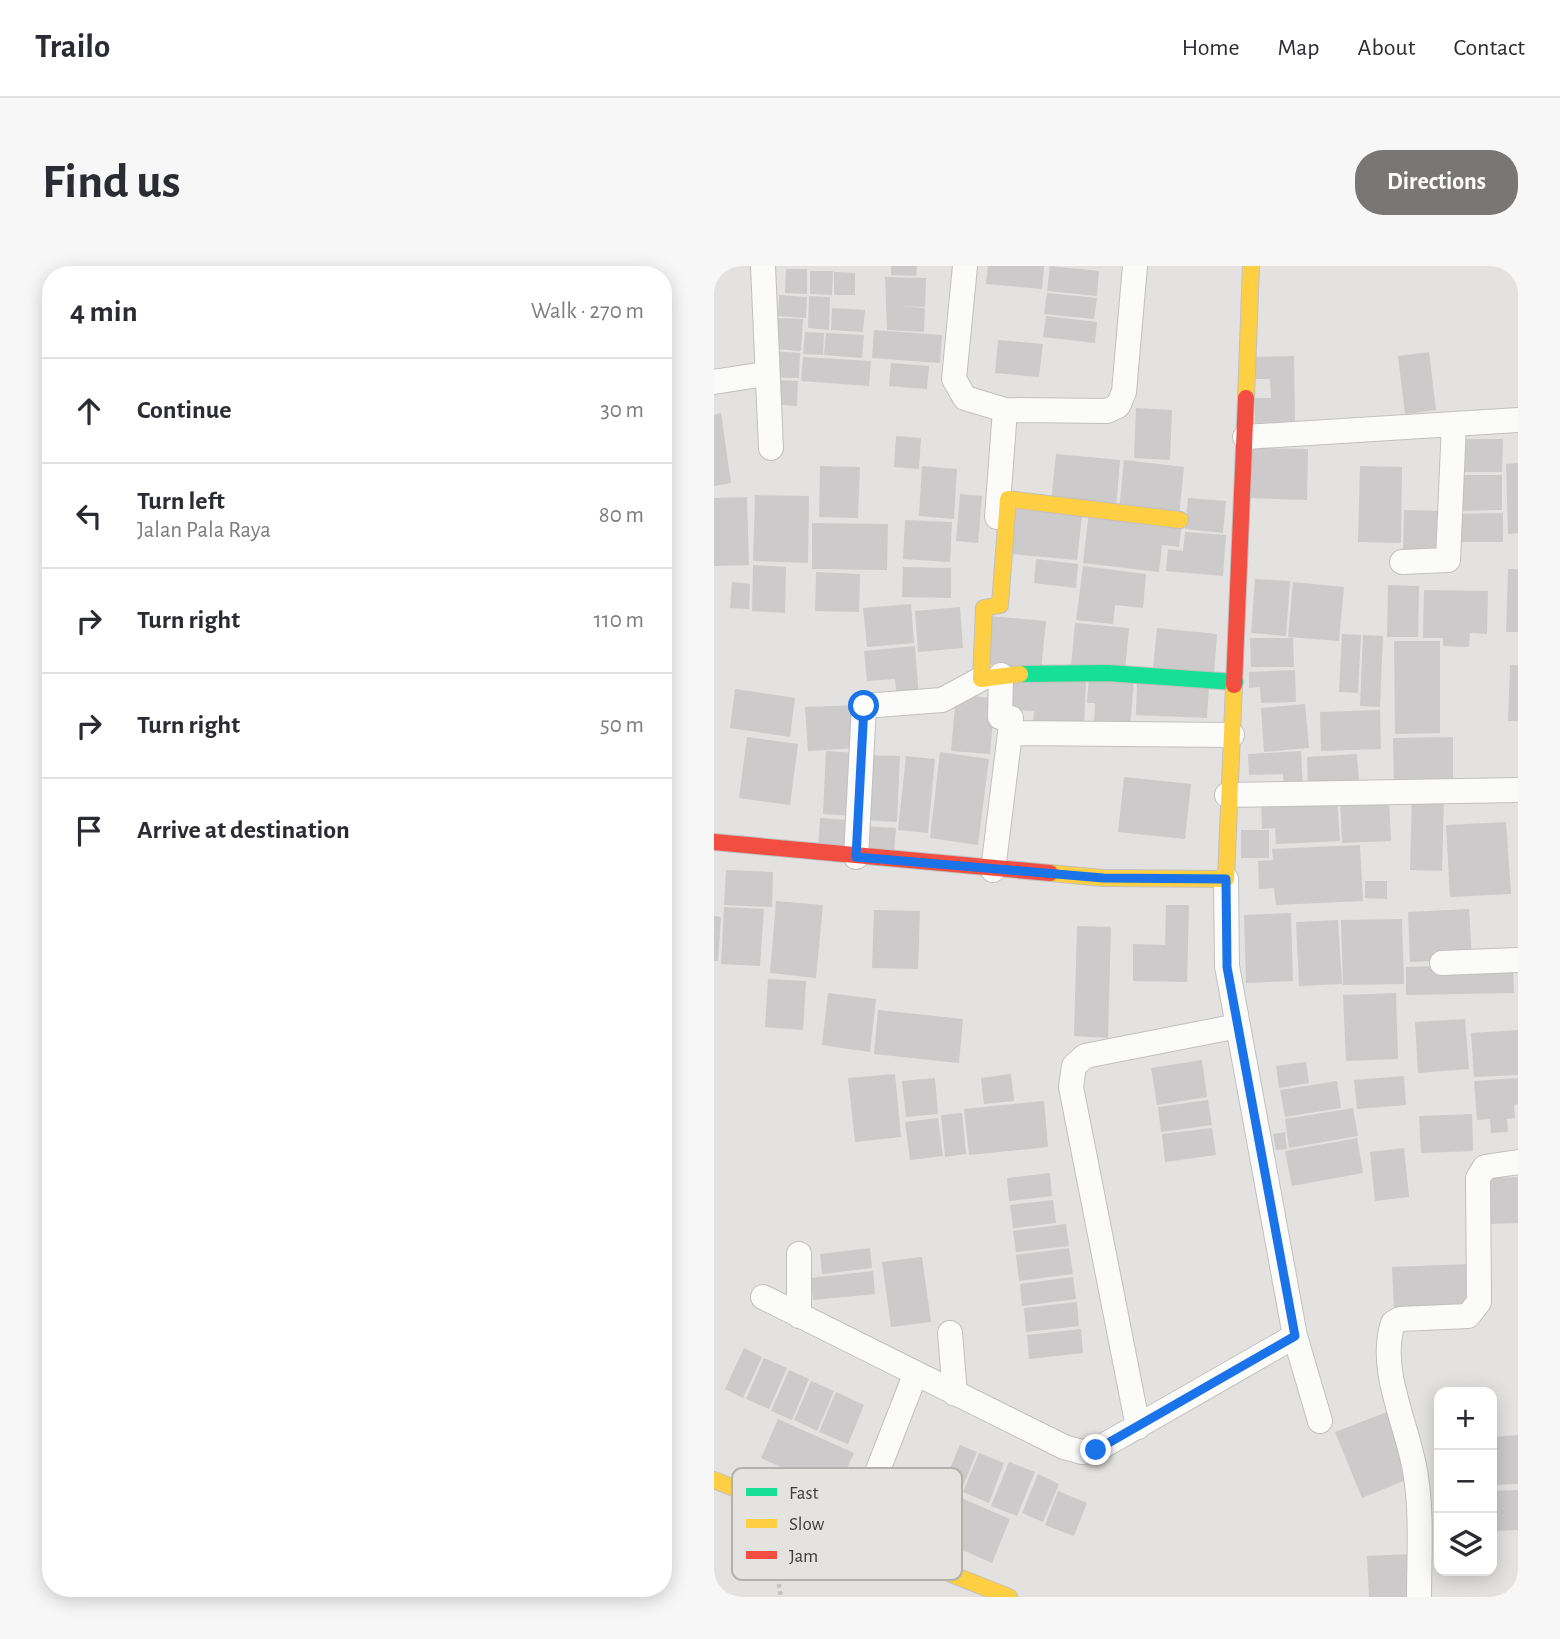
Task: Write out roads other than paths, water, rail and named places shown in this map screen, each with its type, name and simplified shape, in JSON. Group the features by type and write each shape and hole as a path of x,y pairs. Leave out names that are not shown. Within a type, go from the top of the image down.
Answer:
{"street":[{"path":"763,266 765,374 771,448"},
{"path":"965,266 954,379 965,398 1005,410 1107,411 1118,406 1124,392 1135,266"},
{"path":"1251,266 1232,734 1227,794 1227,967 1295,1336 1320,1421"},
{"path":"714,382 765,374"},
{"path":"993,580 1005,410"},
{"path":"1245,437 1518,420"},
{"path":"1402,562 1448,560 1454,424"},
{"path":"993,870 1011,718 1000,717 991,677 984,608 1000,605 1008,499 1180,520"},
{"path":"856,857 864,706 942,700 991,677 1102,673 1234,682"},
{"path":"1010,733 1232,734"},
{"path":"1227,794 1518,790"},
{"path":"714,842 993,870 1103,878 1226,879"},
{"path":"1442,963 1518,960"},
{"path":"1138,1427 1071,1087 1074,1066 1085,1056 1238,1026"},
{"path":"1419,1597 1416,1478 1390,1365 1390,1330 1393,1323 1399,1319 1468,1316 1475,1311 1479,1302 1478,1178 1485,1167 1518,1162"},
{"path":"799,1254 799,1316"},
{"path":"763,1297 915,1376 1064,1447 1082,1452 1096,1450 1295,1336"},
{"path":"950,1333 955,1394"},
{"path":"879,1468 915,1376"},
{"path":"714,1480 732,1488"},
{"path":"962,1578 1009,1597"}]}
